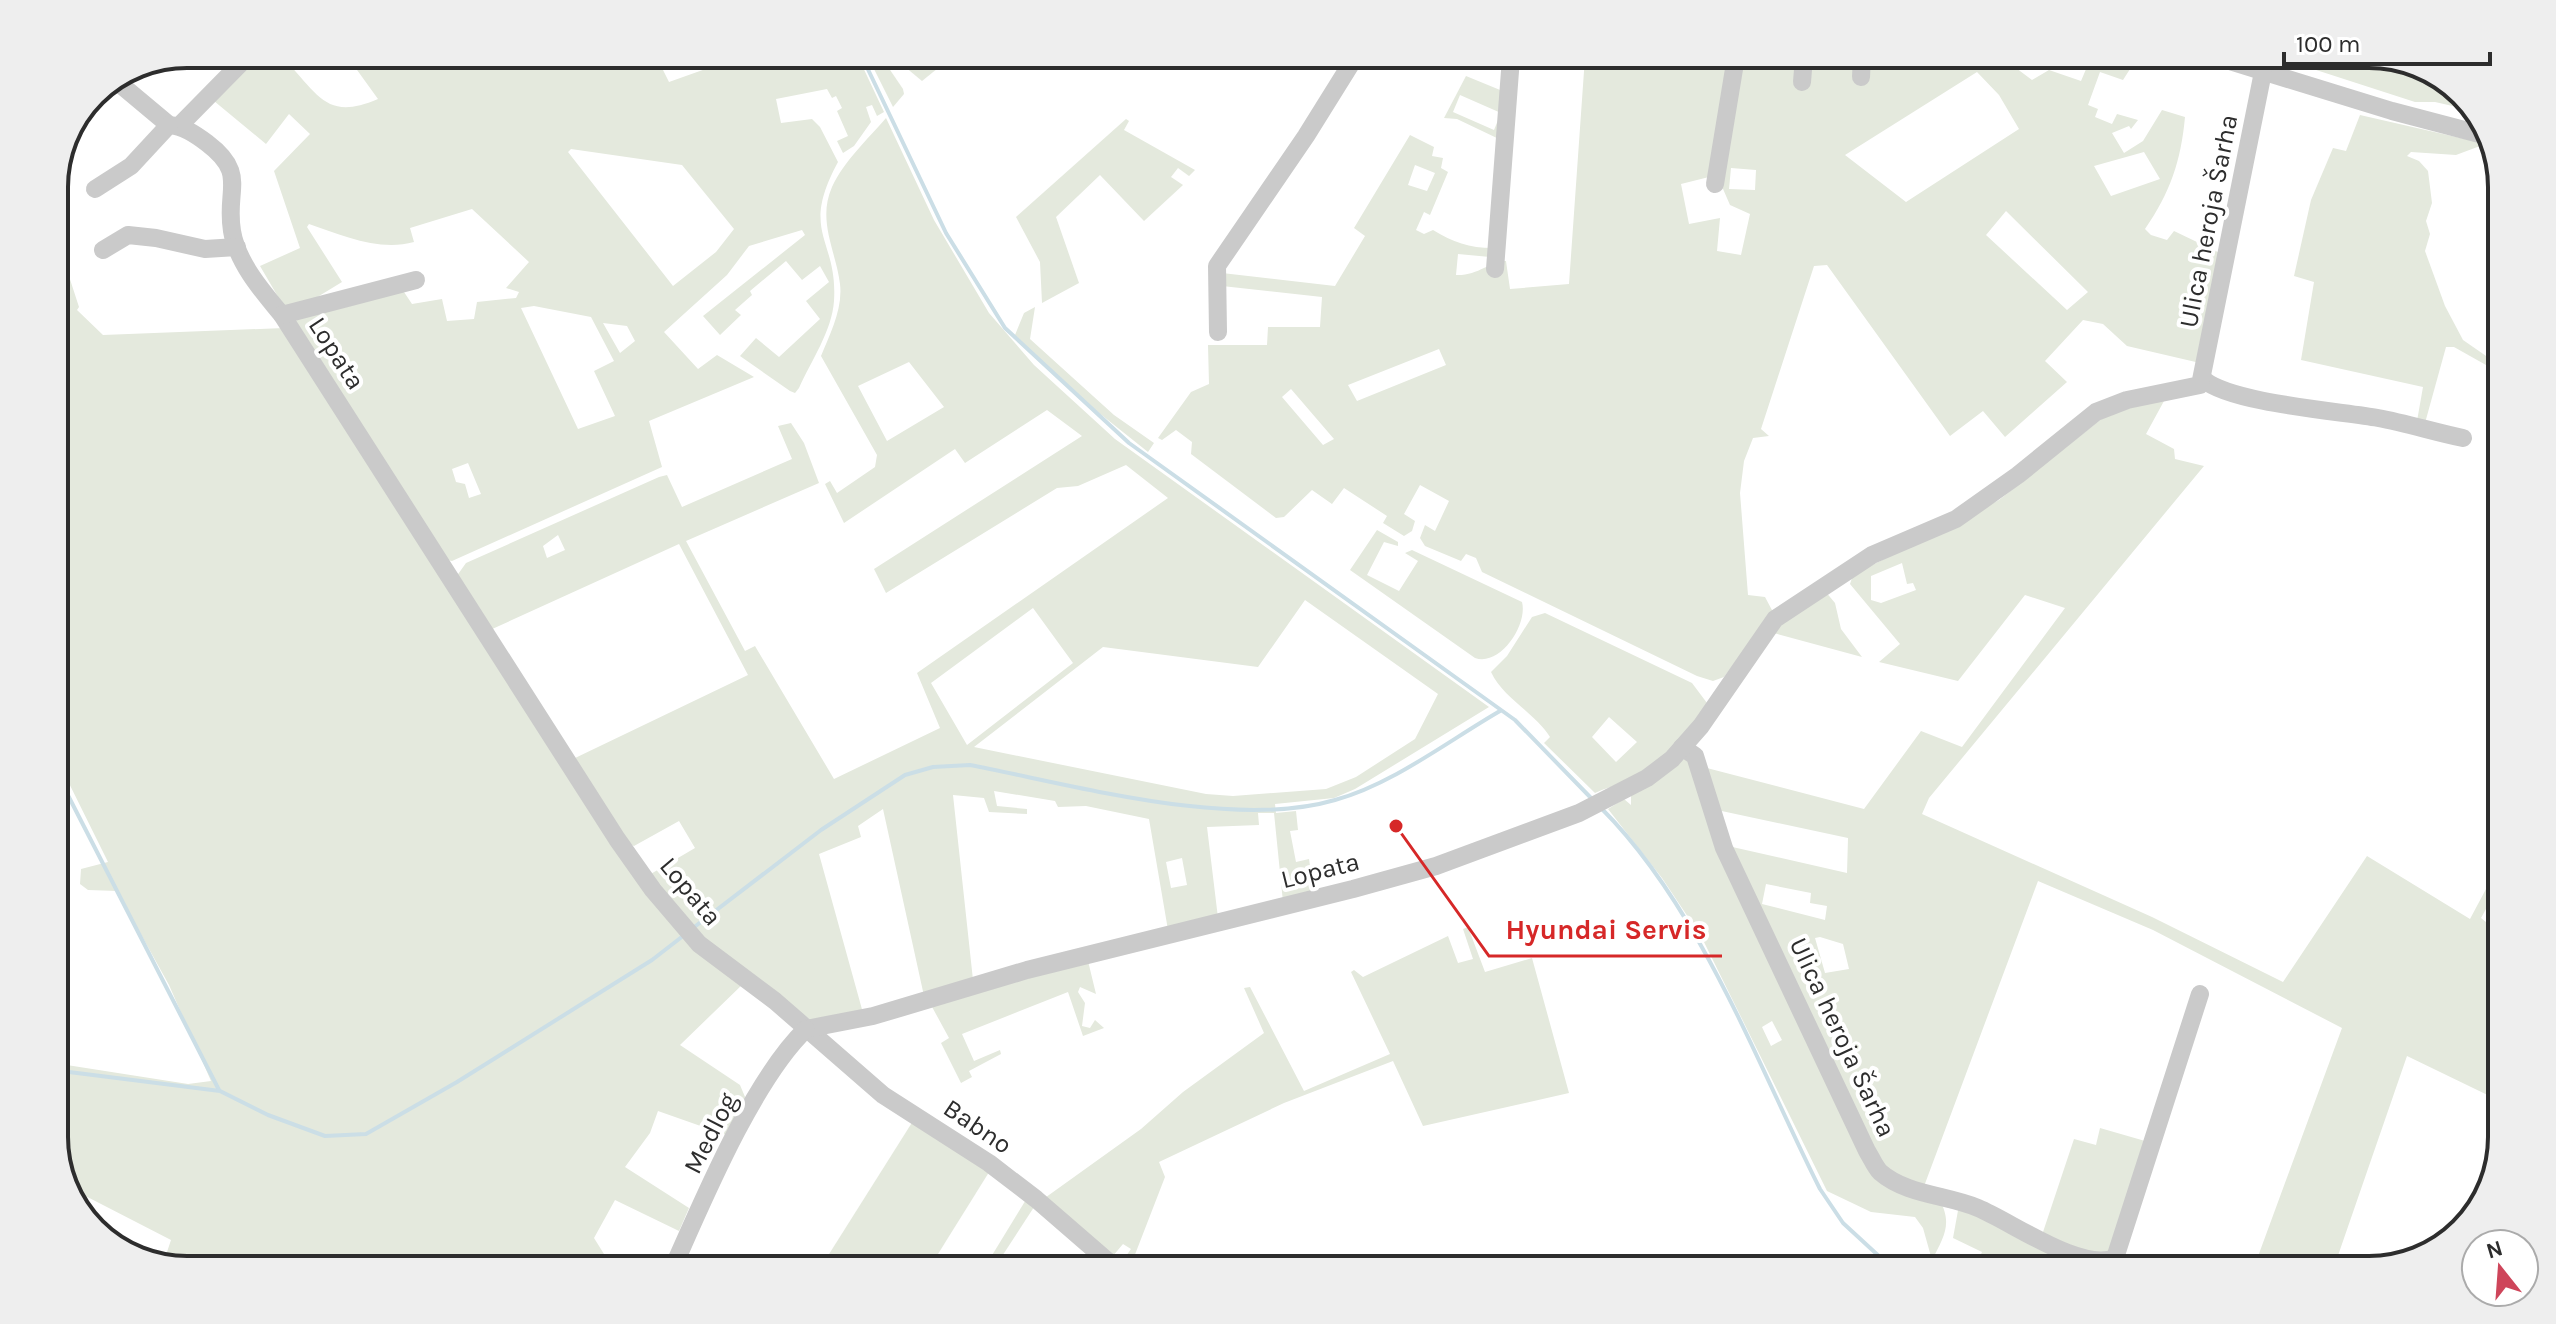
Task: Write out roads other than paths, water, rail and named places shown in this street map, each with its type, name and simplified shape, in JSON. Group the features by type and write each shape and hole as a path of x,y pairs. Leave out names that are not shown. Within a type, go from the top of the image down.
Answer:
{"street":[{"path":"95,189 131,166 236,68"},
{"path":"1218,332 1217,266 1348,68"},
{"path":"1495,269 1510,68"},
{"path":"1715,184 1734,68"},
{"path":"1802,82 1803,68"},
{"path":"1861,68 1861,77"},
{"path":"2251,68 2475,133"},
{"name":"Ulica heroja Šarha","path":"2204,380 2263,72"},
{"name":"Lopata","path":"124,87 174,126 198,136 230,165 234,178 232,231 255,283 282,315 653,890 699,944 806,1029 873,1016 1016,973 1436,866 1579,813 1647,778 1682,747"},
{"path":"103,250 128,235 205,249 237,247"},
{"path":"282,315 416,280"},
{"path":"1682,747 1701,726 1775,619 1872,555 1919,538 1956,519 2018,475 2096,412 2127,400 2189,390 2204,380 2214,389 2241,397 2383,419 2463,438"},
{"name":"Ulica heroja Šarha","path":"1682,747 1695,756 1724,848 1867,1151 1880,1171 1906,1187 1977,1207 2035,1239 2081,1256"},
{"name":"Ulica heroja Šarha","path":"2116,1256 2200,994"},
{"name":"Medlog","path":"678,1256 695,1217 781,1053 806,1029"},
{"name":"Babno","path":"806,1029 883,1095 989,1163 1102,1256"}],"waterway":[{"path":"867,68 946,233 1005,328 1129,443 1515,720 1592,799"},
{"path":"693,928 821,830 905,775 933,767 970,765 1104,793 1202,807 1250,810 1294,808 1335,800 1378,784 1500,711"},
{"path":"68,795 219,1090"},
{"path":"1601,808 1637,848 1698,940 1820,1189 1843,1223 1879,1256"},
{"path":"68,1072 220,1091 268,1115 325,1136 366,1134 457,1082 652,960 683,936"}],"place":[{"name":"Hyundai Servis","path":"1396,826"}]}
